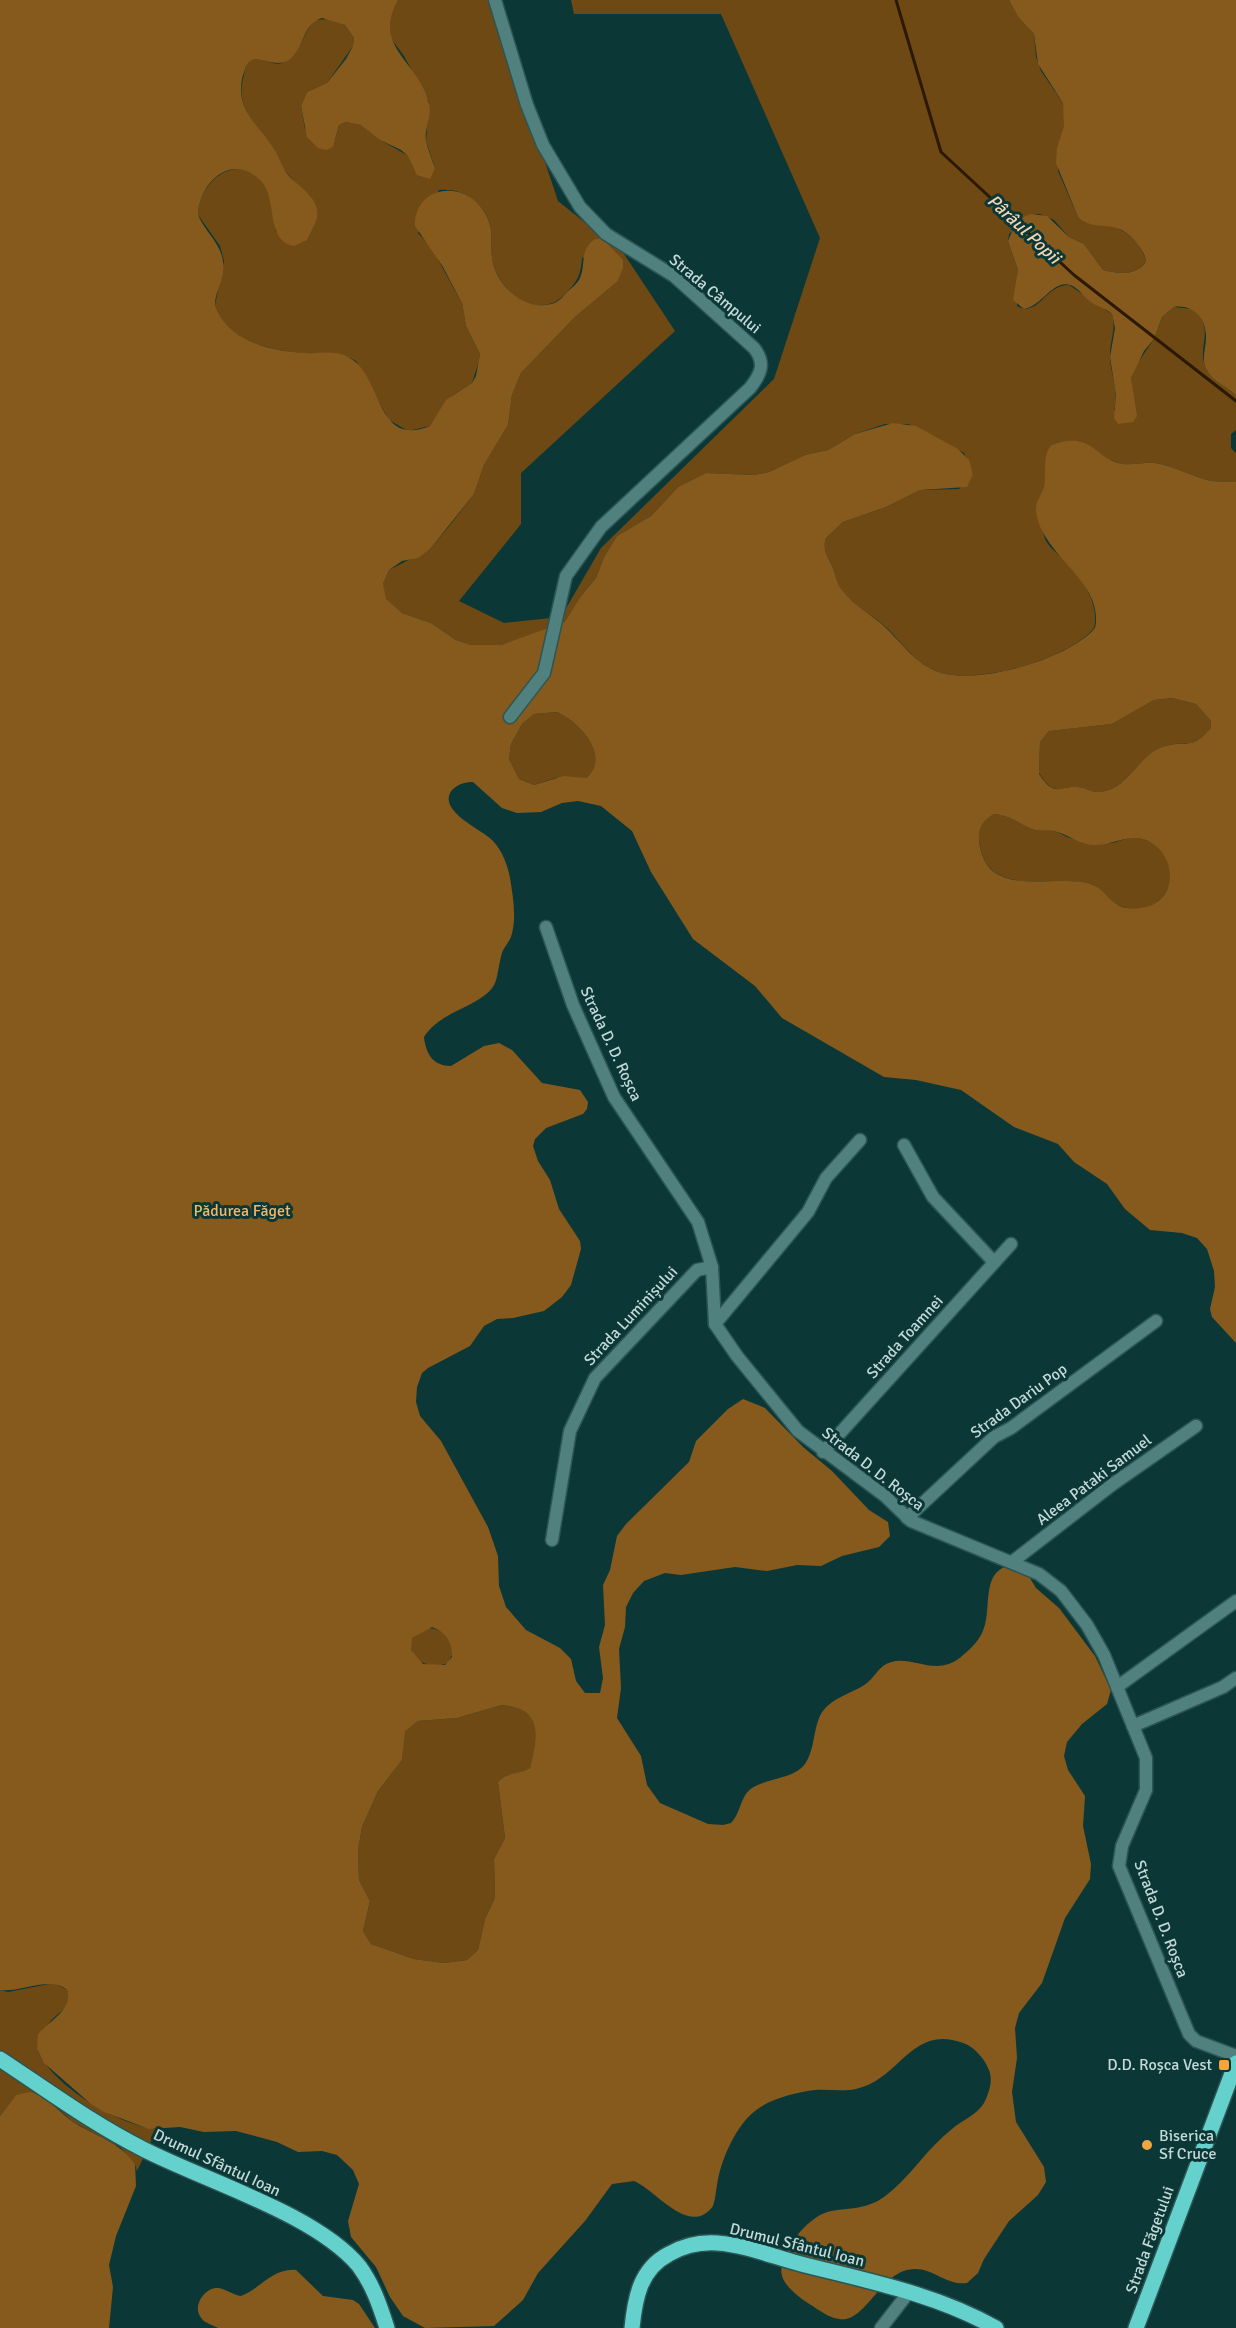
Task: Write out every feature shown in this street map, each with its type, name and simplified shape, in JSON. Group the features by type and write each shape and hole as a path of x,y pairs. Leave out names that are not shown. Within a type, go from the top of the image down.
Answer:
{"main road":[{"name":"Drumul Sfântul Ioan","path":"0,2060 142,2149 286,2215 324,2236 353,2260 366,2276 387,2328"},
{"name":"Strada Făgetului","path":"1136,2328 1236,2063"},
{"name":"Drumul Sfântul Ioan","path":"632,2328 640,2286 650,2269 669,2254 700,2244 718,2243 747,2248 909,2292 950,2305 996,2328"}],"street":[{"name":"Strada Câmpului","path":"495,0 527,105 543,145 580,207 606,234 684,285 754,348 762,367 750,388 601,527 566,576 544,673 510,717"},
{"name":"Strada D. D. Roșca","path":"546,927 573,1005 614,1097 698,1222 712,1267 716,1324 723,1338 798,1431 823,1452 885,1496 907,1518 1038,1574 1061,1591 1087,1625 1117,1687 1146,1758 1146,1790 1122,1846 1119,1866 1189,2034 1197,2041 1236,2056"},
{"path":"716,1324 808,1212 826,1178 860,1140"},
{"path":"904,1144 933,1197 994,1262"},
{"name":"Strada Toamnei","path":"823,1452 1011,1244"},
{"name":"Strada Luminișului","path":"552,1540 570,1431 595,1378 698,1270 712,1267"},
{"name":"Strada Dariu Pop","path":"907,1518 988,1442 1011,1428 1156,1321"},
{"name":"Aleea Pataki Samuel","path":"1012,1562 1113,1484 1196,1426"},
{"path":"1117,1687 1236,1601"},
{"path":"1133,1726 1223,1687 1236,1678"},
{"path":"880,2328 909,2292"}],"shaded area":[{"path":"398,0 491,0 558,201 624,254 675,331 521,473 521,524 459,601 504,623 561,617 601,548 774,379 820,238 721,14 574,14 571,0 1009,0 1018,17 1034,34 1036,57 1041,71 1063,103 1065,119 1058,171 1078,217 1111,225 1126,233 1138,245 1146,262 1136,270 1126,273 1103,270 1084,244 1069,237 1054,220 1040,214 1032,214 1009,234 1008,241 1018,270 1017,306 1025,309 1031,308 1053,290 1069,285 1112,314 1110,360 1116,395 1114,410 1132,394 1131,378 1137,364 1154,339 1162,317 1174,307 1193,309 1200,317 1205,330 1203,358 1205,366 1215,380 1236,395 1236,430 1231,434 1231,448 1236,453 1236,482 1208,480 1155,463 1123,464 1075,441 1064,441 1051,445 1046,460 1041,505 1043,532 1049,545 1073,568 1084,584 1092,601 1094,628 1065,650 1045,659 1000,672 958,675 942,673 926,666 912,655 889,630 840,589 826,553 826,538 843,522 886,507 920,490 959,489 973,474 964,453 908,424 885,424 855,434 828,450 805,455 769,472 754,475 706,473 678,487 651,516 617,536 604,557 596,578 581,596 566,622 549,629 501,645 471,645 456,640 431,623 402,613 385,599 383,584 389,570 430,549 450,525 474,494 484,465 508,425 512,395 521,373 575,317 617,282 582,257 580,273 576,281 559,300 547,305 533,305 520,300 508,290 495,270 491,228 486,214 471,198 451,190 439,190 418,233 431,247 462,303 466,326 480,354 472,383 452,396 430,426 408,431 389,420 356,361 343,355 302,353 263,346 239,335 221,317 215,305 224,261 220,246 198,215 200,201 214,180 234,169 245,170 256,175 268,191 276,232 310,233 314,226 311,197 283,169 273,147 244,106 242,87 246,65 252,59 278,64 288,60 297,50 315,20 330,19 345,25 354,38 353,46 327,83 307,92 301,106 305,129 335,140 339,125 346,122 362,125 380,140 407,155 414,169 435,168 426,141 429,102 404,56 390,37 388,29 390,14"},
{"path":"1172,698 1196,704 1211,721 1211,728 1204,736 1193,743 1162,747 1146,758 1125,780 1109,790 1094,792 1077,787 1057,789 1049,786 1039,773 1040,742 1049,731 1112,724 1154,700"},
{"path":"557,712 574,723 589,740 594,750 593,769 586,778 556,778 534,785 519,779 509,759 511,744 522,724 534,714"},
{"path":"994,814 1010,818 1035,830 1054,831 1081,840 1111,843 1136,838 1150,842 1162,851 1170,864 1170,882 1167,891 1155,904 1138,909 1118,905 1093,885 1008,878 994,871 984,859 979,839 982,824"},
{"path":"428,1628 442,1632 448,1639 453,1653 448,1663 427,1664 415,1658 412,1653 412,1638"},
{"path":"502,1705 516,1707 525,1712 535,1725 536,1734 530,1768 506,1776 498,1782 505,1838 494,1859 495,1898 485,1919 478,1950 467,1960 444,1963 414,1959 371,1944 363,1931 370,1901 359,1880 358,1850 362,1827 378,1791 402,1760 404,1731 418,1721 457,1718"},
{"path":"54,1983 67,1990 69,2001 48,2025 37,2049 56,2076 88,2101 124,2120 157,2129 137,2171 135,2164 120,2147 73,2122 51,2102 16,2095 0,2116 0,1990 8,1992"}],"green space":[{"name":"Pădurea Făget","path":"0,0 398,0 391,16 390,30 400,54 424,89 429,104 430,114 426,141 435,168 430,179 417,175 407,155 401,150 380,140 361,125 346,122 339,125 333,147 326,150 318,148 307,137 301,106 307,92 327,83 346,59 353,46 354,38 345,25 322,18 315,21 307,30 299,48 290,59 278,63 252,60 248,63 243,75 241,87 244,106 273,147 288,175 313,199 317,214 316,222 307,240 294,246 279,236 266,188 260,180 249,172 238,169 228,170 210,182 200,203 198,215 222,255 223,272 215,305 230,328 240,336 265,347 293,352 332,353 346,356 358,365 367,377 388,418 398,427 412,430 430,426 446,400 472,383 476,376 480,354 466,326 462,303 443,267 415,226 417,213 422,203 430,196 439,192 461,193 480,206 491,228 492,256 496,272 507,289 523,301 532,304 555,303 576,284 581,274 586,248 595,239 603,239 623,260 623,268 617,282 575,317 521,373 512,395 508,425 484,465 474,494 430,549 418,558 402,561 389,570 383,584 386,599 402,613 431,623 456,640 471,645 501,645 565,622 581,596 596,578 604,557 617,536 651,516 678,487 706,473 754,475 769,472 805,455 828,450 855,434 893,423 916,426 958,449 969,460 973,474 967,487 920,490 886,507 843,522 826,538 825,542 826,553 838,584 852,601 883,625 926,666 942,673 958,675 1000,672 1045,659 1065,650 1095,628 1096,611 1091,596 1049,542 1040,527 1036,511 1044,485 1046,459 1051,445 1076,441 1123,464 1155,463 1208,480 1236,482 1236,1343 1212,1317 1210,1309 1215,1287 1214,1271 1207,1249 1197,1238 1182,1233 1150,1230 1125,1209 1107,1184 1074,1162 1058,1144 1014,1127 961,1090 916,1080 884,1077 782,1018 755,986 693,939 651,872 632,831 601,806 578,801 562,803 541,812 517,813 502,808 473,782 459,785 452,790 449,798 450,805 462,819 493,841 502,853 510,878 514,922 493,987 484,996 435,1025 424,1037 425,1043 429,1054 435,1061 451,1066 484,1046 499,1043 512,1050 542,1083 580,1090 588,1102 583,1114 546,1128 535,1139 533,1146 538,1161 550,1180 559,1209 580,1241 581,1249 571,1285 562,1297 544,1311 497,1319 484,1326 470,1346 422,1373 417,1387 416,1402 420,1416 441,1441 488,1527 498,1556 499,1586 506,1607 526,1630 560,1648 571,1659 576,1681 585,1693 600,1693 603,1678 599,1647 605,1625 603,1585 610,1570 617,1536 626,1524 689,1462 696,1441 728,1409 743,1399 765,1408 803,1447 832,1471 869,1510 888,1522 890,1536 879,1547 842,1556 821,1566 797,1565 767,1571 735,1567 681,1575 665,1573 644,1581 633,1593 626,1607 625,1627 619,1649 621,1688 617,1718 641,1756 647,1785 660,1803 708,1824 731,1823 748,1791 800,1769 808,1759 821,1713 832,1702 867,1683 883,1666 901,1661 940,1666 951,1663 964,1655 982,1633 993,1577 1007,1566 1028,1575 1036,1588 1059,1608 1095,1656 1111,1690 1107,1704 1082,1724 1067,1742 1064,1756 1068,1770 1085,1796 1083,1826 1091,1864 1090,1879 1065,1918 1042,1983 1019,2013 1015,2028 1017,2058 1012,2092 1016,2122 1044,2167 1046,2182 1038,2195 1009,2221 984,2259 978,2273 967,2283 951,2281 923,2270 907,2270 888,2281 864,2307 848,2319 828,2315 807,2302 786,2284 782,2276 784,2257 796,2236 805,2227 823,2214 865,2206 884,2197 902,2181 934,2145 984,2103 991,2077 981,2056 963,2043 945,2039 931,2041 918,2047 871,2084 851,2090 815,2090 792,2094 768,2103 755,2111 748,2117 731,2142 720,2170 713,2206 704,2214 694,2217 684,2215 634,2181 612,2184 585,2221 538,2273 523,2300 494,2326 425,2328 403,2316 390,2297 376,2267 351,2237 348,2221 359,2184 353,2170 337,2155 322,2151 298,2152 277,2142 236,2131 204,2132 180,2127 149,2129 104,2112 91,2104 44,2063 37,2049 38,2034 64,2009 68,1997 67,1990 53,1984 44,1984 0,1990","holes":["1172,698 1196,704 1211,721 1211,728 1198,740 1188,744 1170,745 1154,751 1125,779 1109,790 1097,792 1077,787 1057,789 1049,786 1039,774 1040,742 1049,731 1112,724 1154,700","557,712 582,731 594,750 595,760 593,769 586,778 564,776 534,785 519,779 509,759 511,744 522,724 534,714","994,814 1006,816 1032,829 1054,831 1093,845 1129,838 1143,839 1159,849 1166,858 1170,880 1167,890 1152,905 1130,908 1112,901 1093,885 1078,882 1008,879 994,872 984,860 979,840 982,824","432,1627 447,1639 452,1657 445,1665 423,1664 411,1650 412,1638","502,1705 515,1707 525,1712 534,1725 535,1744 530,1768 506,1776 498,1782 505,1838 494,1859 495,1898 485,1919 478,1950 467,1960 444,1963 414,1959 371,1944 363,1931 370,1901 359,1880 358,1850 362,1827 378,1791 402,1760 405,1731 418,1721 457,1718"]},
{"path":"1009,0 1236,0 1236,395 1215,380 1205,366 1206,331 1198,314 1187,308 1174,307 1162,317 1154,339 1144,351 1131,378 1137,416 1133,422 1118,424 1114,418 1116,395 1110,357 1115,328 1112,314 1069,285 1056,287 1037,303 1024,309 1013,300 1018,270 1008,241 1014,227 1025,216 1032,214 1047,216 1069,237 1084,244 1103,270 1132,272 1146,262 1138,245 1122,230 1092,225 1078,217 1056,163 1057,148 1064,126 1063,103 1038,64 1034,34 1018,17"},
{"path":"31,2092 48,2101 73,2122 114,2144 135,2164 136,2186 116,2236 109,2265 113,2287 109,2328 0,2328 0,2116 16,2095"},
{"path":"296,2270 323,2296 353,2300 359,2304 375,2328 218,2328 205,2322 199,2314 199,2304 208,2291 218,2288 241,2296 274,2275"}],"waterway":[{"name":"Pârâul Popii","path":"896,0 941,152 1074,275 1236,401"}],"place":[{"name":"D.D. Roșca Vest","path":"1224,2065"},
{"name":"Biserica Sf Cruce","path":"1147,2145"}]}
